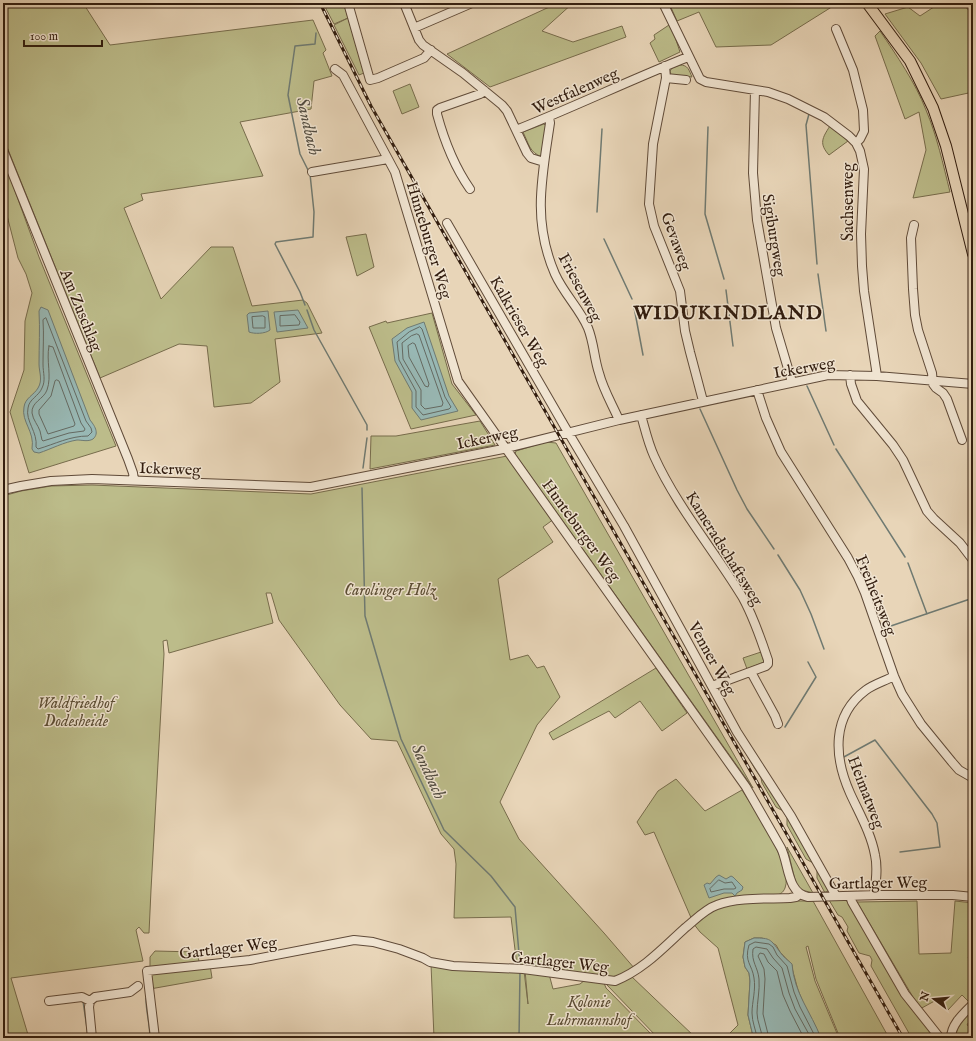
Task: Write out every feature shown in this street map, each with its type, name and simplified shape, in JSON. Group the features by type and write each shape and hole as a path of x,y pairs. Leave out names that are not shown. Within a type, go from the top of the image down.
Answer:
{"main road":[{"path":"867,3 910,62 933,108 946,146 971,235 973,254"}],"street":[{"path":"348,3 370,80 424,58 430,50"},
{"path":"404,3 419,40 423,45 463,73 507,111 527,153 531,158 544,162"},
{"path":"414,28 472,3"},
{"path":"663,3 688,57"},
{"path":"836,29 853,70 863,110 864,131 856,143"},
{"name":"Westfalenweg","path":"516,130 549,117 644,74 688,57"},
{"name":"Sachsenweg","path":"688,57 700,79 706,82 732,85 788,99 824,117 842,130 856,143 860,151 864,169 861,234 862,266 864,291 877,376"},
{"name":"Gevaweg","path":"665,66 666,78 653,144 650,204 654,226 680,291 688,345 703,401"},
{"name":"Hunteburger Weg","path":"335,69 343,75 395,172 458,381 746,787 781,848 785,857 792,885 795,891 800,894"},
{"path":"666,78 686,80"},
{"name":"Sigiburgweg","path":"755,90 753,173 757,220 776,328 792,382"},
{"path":"470,189 460,175 437,114 437,110 485,91"},
{"name":"Friesenweg","path":"549,117 550,123 540,190 540,220 549,259 563,290 588,327 598,372 604,390 619,420"},
{"name":"Am Zuschlag","path":"3,150 128,459 134,480"},
{"path":"312,172 388,159"},
{"name":"Kalkrieser Weg","path":"447,223 568,432"},
{"path":"914,225 911,238 914,303 918,330 936,388 947,399 962,440"},
{"name":"Ickerweg","path":"3,490 50,482 92,479 311,486 505,448 641,415 828,375 877,376 973,384"},
{"path":"850,375 850,384 857,402 903,460 927,511 960,543 973,560"},
{"name":"Freiheitsweg","path":"757,390 766,418 780,452 848,558 858,577 902,694 921,724 952,762 959,770 973,778"},
{"name":"Kameradschaftsweg","path":"641,415 653,455 670,488 743,599 757,627 768,660 768,664 766,666 712,686"},
{"name":"Venner Weg","path":"568,432 624,526 759,768 790,816 836,896"},
{"path":"751,672 778,724"},
{"name":"Heimatweg","path":"874,895 876,875 875,856 863,819 840,766 838,739 840,727 851,705 868,689 894,676"},
{"name":"Gartlager Weg","path":"155,1038 147,971 250,960 354,940 373,942 399,949 430,962 477,967 520,968 615,981 628,976 647,963 692,922 716,905 735,901 790,898 796,897 800,894 808,897 874,895 959,895 973,897"},
{"path":"850,896 905,994 913,1006 940,1038"},
{"path":"90,1000 95,997 130,992 138,986"},
{"path":"49,1001 82,997 90,1000"},
{"path":"90,1000 89,1007 92,1038"},
{"path":"951,1038 953,1027 959,1018 973,1004"}],"green space":[{"path":"3,3 83,3 110,45 313,20 326,50 323,53 332,76 314,81 311,109 240,122 263,176 141,194 143,200 124,208 161,299 211,247 233,247 252,306 303,300 307,303 322,333 275,339 280,382 251,403 214,407 207,346 179,344 100,378 3,137 3,134 6,132 3,126"},
{"path":"323,3 344,3 348,18 334,24"},
{"path":"558,3 573,3 542,31 573,42 622,26 626,37 490,87 447,54"},
{"path":"669,3 838,3 771,45 716,47 699,12 677,21"},
{"path":"940,3 962,3 973,15 973,92 941,99 921,63 885,14 908,7 920,16"},
{"path":"348,18 364,73 359,75 334,25"},
{"path":"669,25 680,52 659,62 650,43 655,39 654,35"},
{"path":"880,31 905,69 922,100 937,140 950,192 913,198 926,150 919,112 905,119 875,36"},
{"path":"680,65 687,67 692,77 671,75 670,71 672,68"},
{"path":"410,84 419,107 402,114 393,91"},
{"path":"544,124 547,127 542,157 534,153 523,132"},
{"path":"830,126 848,141 829,155 824,148 823,141"},
{"path":"3,158 39,257 116,446 29,473 10,412 24,370 25,321 32,293 26,274 18,258 3,200"},
{"path":"366,234 374,267 357,276 346,237"},
{"path":"432,313 452,384 476,415 411,429 369,327 386,321 387,323"},
{"path":"480,421 495,445 370,469 371,436 396,436"},
{"path":"546,442 556,443 753,788 515,454 516,451"},
{"name":"Carolinger Holz","path":"507,456 554,519 543,527 553,542 498,579 510,660 528,655 537,668 544,666 560,697 537,725 500,802 519,839 635,969 613,978 517,966 511,917 454,918 456,864 454,849 441,834 397,741 371,739 340,705 279,620 271,593 266,593 273,623 169,653 167,640 163,641 164,654 149,933 144,933 139,927 136,930 143,961 11,978 29,1038 3,1038 3,496 21,491 51,486 92,485 311,494"},
{"path":"761,652 764,662 747,669 743,658"},
{"path":"656,668 687,713 662,731 640,701 615,718 609,711 553,740 549,733"},
{"path":"731,728 789,817 829,890 825,893 817,878 817,870 813,863 806,859 787,825 787,818 783,811 776,807 762,783 761,778"},
{"path":"676,779 705,811 742,790 763,823 784,866 786,878 785,888 780,894 776,896 726,900 692,920 654,832 645,835 637,822 658,791"},
{"path":"787,847 813,893 802,890 796,884"},
{"path":"829,900 845,900 848,902 902,994 936,1038 914,1038 912,1034 910,1035 871,966 872,960 870,956 859,953 847,931 848,927 842,917 838,915"},
{"path":"813,901 889,1038 840,1038 816,979 808,946 806,947 815,981 839,1038 821,1038 798,990 792,965 780,952 776,945 762,938 754,938 745,942 743,957 745,967 749,973 748,1015 753,1036 755,1038 725,1038 738,1025 718,948 700,932 693,923 707,912 724,904"},
{"path":"917,901 919,954 951,953 955,901 973,903 973,950 968,958 973,961 973,998 969,1002 962,995 948,1010 940,998 920,1009 857,902"},
{"path":"155,951 197,952 200,966 210,965 212,978 150,989 150,957"},
{"name":"Kolonie Luhrmannshof","path":"431,964 524,971 528,1004 525,970 549,974 553,989 580,984 585,980 604,983 606,988 655,1038 434,1038"},
{"path":"631,976 696,1038 658,1038 607,985 608,983"},
{"path":"973,1009 973,1015 967,1025 973,1029 973,1038 955,1038 959,1025"}],"water":[{"path":"41,307 48,310 90,420 95,427 96,434 91,440 72,441 39,453 34,452 32,449 32,437 24,417 24,407 26,401 36,390 40,382 39,311"},
{"path":"298,310 308,328 277,332 274,312"},
{"path":"268,311 270,330 260,333 249,332 247,315 249,313"},
{"path":"424,322 449,396 458,411 421,420 412,408 412,392 395,361 392,339 407,328"},
{"path":"719,875 726,879 731,876 733,877 743,887 742,890 735,896 732,893 724,893 709,898 704,885 707,883 710,884"},
{"path":"754,938 764,938 770,940 792,964 793,974 799,993 821,1038 755,1038 753,1036 748,1015 749,973 745,967 743,957 745,942"}],"waterway":[{"name":"Sandbach","path":"308,170 300,154 288,95 295,46 315,44 316,33"},
{"path":"809,114 806,125 817,264"},
{"path":"708,127 705,214 724,279"},
{"path":"597,212 602,129"},
{"name":"Sandbach","path":"305,305 300,292 275,244 276,242 313,237 314,212 310,174"},
{"path":"604,239 632,299"},
{"path":"818,274 826,331"},
{"path":"726,290 733,346"},
{"path":"634,307 643,355"},
{"name":"Sandbach","path":"307,310 314,330 367,425 367,430"},
{"path":"807,386 834,445"},
{"path":"700,409 747,509 774,549"},
{"name":"Sandbach","path":"363,468 367,438"},
{"path":"836,449 905,557"},
{"name":"Sandbach","path":"362,488 365,616 401,739 444,830 491,876 515,907 520,965"},
{"path":"778,555 800,590 824,649"},
{"path":"908,563 927,614"},
{"path":"882,629 973,598"},
{"path":"785,727 816,677 808,662"},
{"path":"842,758 875,740 932,814 937,823 940,847 900,852"},
{"name":"Sandbach","path":"519,1038 520,971"},
{"path":"146,998 150,1038"},
{"path":"83,1001 88,1035"}],"railway":[{"path":"320,3 371,106 903,1038"}],"district":[{"name":"WIDUKINDLAND","path":"728,312"}],"park label":[{"name":"Waldfriedhof Dodesheide","path":"76,711"}]}
